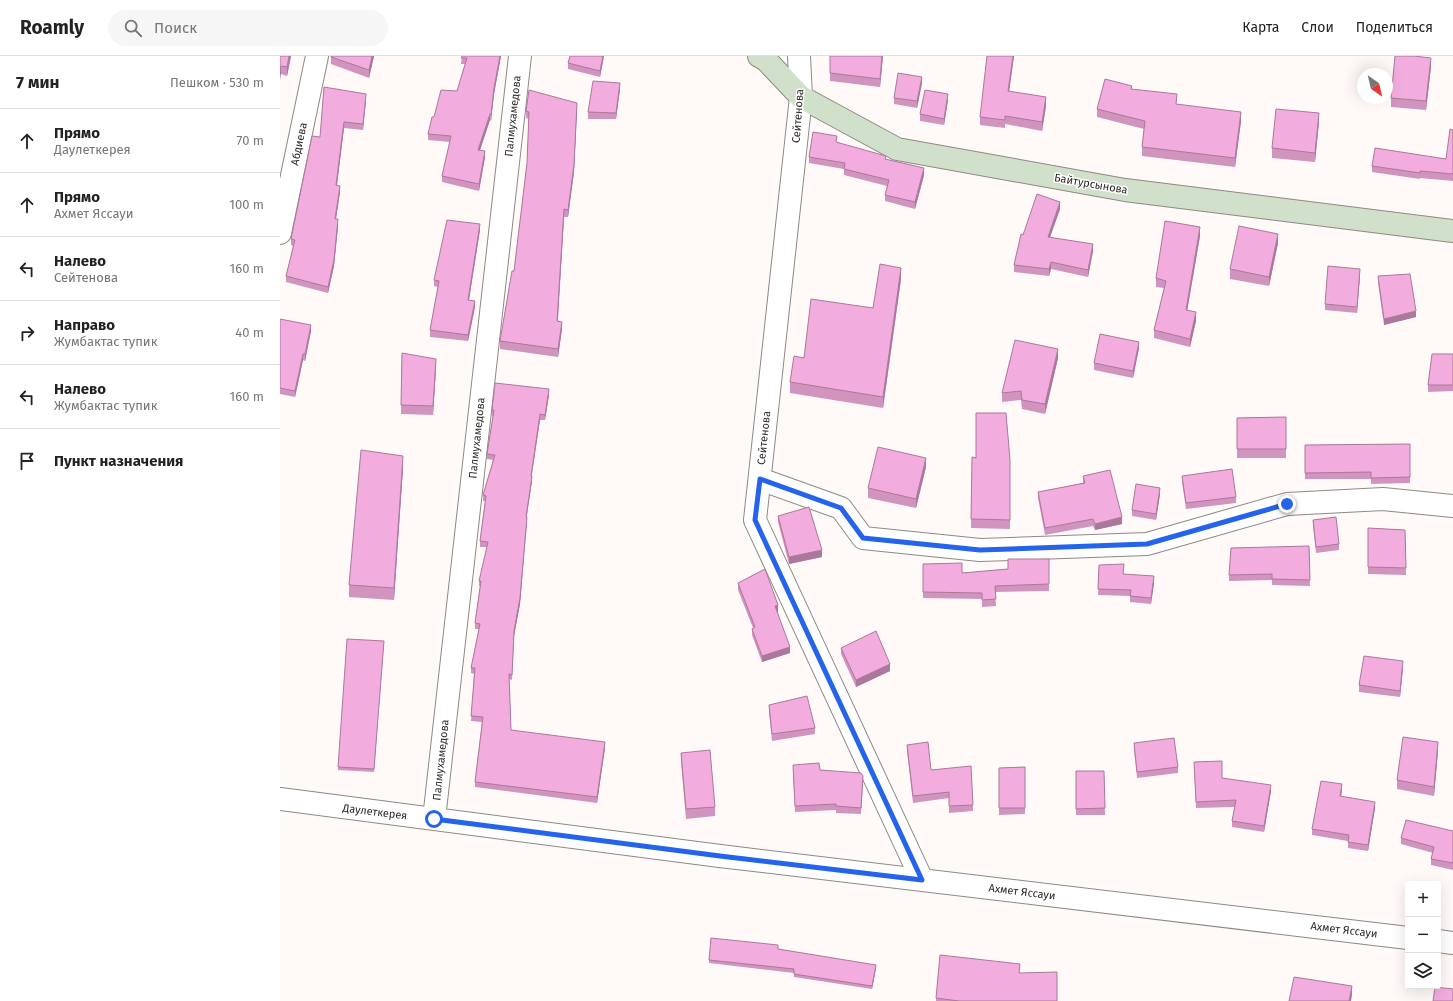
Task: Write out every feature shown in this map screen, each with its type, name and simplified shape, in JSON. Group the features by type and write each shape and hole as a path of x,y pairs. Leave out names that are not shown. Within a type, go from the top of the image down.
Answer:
{"main road":[{"name":"Байтурсынова","path":"759,56 766,60 801,97 897,149 1125,190 1453,231"}],"street":[{"name":"Абдиева","path":"280,233 317,56"},
{"name":"Палмухамедова","path":"434,819 520,56"},
{"name":"Сейтенова","path":"799,56 801,97 755,520 922,880"},
{"path":"760,479 841,508 863,538 980,550 1147,544 1287,504 1383,499 1453,506"},
{"name":"Даулеткерея","path":"280,799 636,846"},
{"name":"Ахмет Яссауи","path":"636,846 1405,938"},
{"path":"1441,941 1453,943"}],"building":[{"path":"280,56 289,56 287,67 281,66 280,71"},
{"path":"331,56 372,56 369,70"},
{"path":"462,56 500,56 491,114 478,150 485,151 479,184 442,176 451,136 428,134 441,90 457,91 467,58 461,58"},
{"path":"570,56 603,56 600,71 568,63"},
{"path":"830,56 882,56 880,79 830,73"},
{"path":"987,56 1013,56 1008,91 1046,97 1042,122 1005,116 1005,120 980,117"},
{"path":"1395,56 1431,58 1426,101 1393,98"},
{"path":"898,73 922,77 917,101 894,98"},
{"path":"1105,79 1132,86 1131,89 1177,94 1176,104 1241,112 1235,158 1142,147 1145,121 1097,109"},
{"path":"593,81 620,83 616,113 588,112"},
{"path":"324,87 366,94 363,124 344,122 336,185 340,186 335,219 338,219 334,260 328,287 286,276 295,240 291,239 312,136 320,137"},
{"path":"529,90 577,103 574,165 568,210 564,209 557,321 562,322 558,349 500,341 512,271 514,271 527,163 529,112 526,111"},
{"path":"925,90 948,94 944,119 920,114"},
{"path":"1276,109 1319,113 1315,153 1272,148"},
{"path":"1450,129 1453,130 1453,174 1420,171 1420,173 1372,166 1375,148 1446,159"},
{"path":"813,132 837,136 836,142 886,156 885,159 924,168 915,202 885,195 889,180 844,169 845,163 809,157"},
{"path":"1037,194 1060,202 1048,237 1093,244 1088,270 1051,262 1049,269 1014,265 1021,234 1023,235"},
{"path":"447,220 480,224 468,300 475,301 468,335 430,330 439,281 434,280"},
{"path":"1165,221 1200,227 1186,310 1196,312 1190,339 1154,330 1166,281 1156,278"},
{"path":"1239,226 1278,234 1269,277 1230,269"},
{"path":"880,264 901,268 883,397 790,382 794,356 804,358 811,299 873,308"},
{"path":"1328,266 1360,269 1357,307 1325,304"},
{"path":"1410,274 1416,311 1384,319 1378,276"},
{"path":"280,319 311,325 295,391 280,388"},
{"path":"1100,334 1139,342 1133,371 1094,363"},
{"path":"1015,340 1058,349 1045,404 1022,400 1021,391 1002,393"},
{"path":"402,353 436,359 433,406 401,405"},
{"path":"1432,354 1453,354 1453,385 1428,385"},
{"path":"495,383 549,389 545,415 540,414 526,517 520,598 514,631 512,675 509,674 511,730 605,742 597,797 475,782 483,717 471,716 475,668 471,668 480,624 475,623 481,581 479,581 488,542 480,541 486,496 483,495 495,455 487,454 494,410 492,410"},
{"path":"976,413 1006,413 1010,460 1010,520 971,519 972,457 976,458"},
{"path":"1286,417 1286,449 1237,449 1237,418"},
{"path":"1410,444 1410,477 1371,478 1371,472 1305,473 1305,445"},
{"path":"878,447 926,458 916,499 868,488"},
{"path":"361,450 403,456 394,588 349,585"},
{"path":"1232,469 1236,497 1186,503 1182,476"},
{"path":"1110,470 1122,517 1095,524 1093,519 1045,528 1038,492 1085,483 1083,476"},
{"path":"1136,484 1160,488 1156,514 1132,510"},
{"path":"809,507 822,550 789,557 778,516"},
{"path":"1336,517 1339,544 1316,547 1313,520"},
{"path":"1368,528 1405,530 1406,568 1368,567"},
{"path":"1309,546 1310,580 1272,579 1272,574 1229,575 1231,548"},
{"path":"1008,559 1049,559 1049,584 995,586 996,599 982,600 982,593 923,592 923,564 962,563 962,573 1008,569"},
{"path":"1124,564 1123,574 1154,576 1151,598 1130,596 1131,590 1098,589 1099,565"},
{"path":"765,569 778,605 775,606 790,647 762,656 752,629 755,627 738,583"},
{"path":"876,631 890,664 856,680 841,648"},
{"path":"347,639 384,641 374,769 338,767"},
{"path":"1364,656 1403,661 1400,691 1359,685"},
{"path":"807,696 815,728 772,734 769,705"},
{"path":"1403,737 1438,742 1434,787 1397,780"},
{"path":"1174,738 1178,767 1137,772 1134,743"},
{"path":"928,742 931,770 971,766 973,805 949,806 949,792 913,796 907,745"},
{"path":"710,750 715,807 686,809 681,753"},
{"path":"1222,761 1222,778 1271,785 1264,826 1232,821 1236,800 1196,802 1194,762"},
{"path":"819,763 820,770 861,773 863,776 861,808 836,806 836,804 795,806 793,765"},
{"path":"1025,767 1025,808 999,808 999,768"},
{"path":"1076,771 1104,771 1105,808 1076,809"},
{"path":"1321,781 1342,784 1340,796 1375,802 1368,845 1348,842 1349,835 1312,829"},
{"path":"1406,820 1453,831 1453,863 1431,859 1434,847 1401,838"},
{"path":"711,938 778,945 778,949 876,965 872,986 794,974 794,969 709,960"},
{"path":"940,955 1020,964 1019,973 1057,972 1057,1001 959,1001 936,998"},
{"path":"1294,977 1352,986 1349,1001 1289,1001"},
{"path":"1441,988 1453,989 1453,1001 1433,1001 1435,989 1441,989"}],"route":[{"path":"434,819 720,856 922,880 755,520 760,479 841,508 863,538 980,550 1147,544 1287,504"}]}
